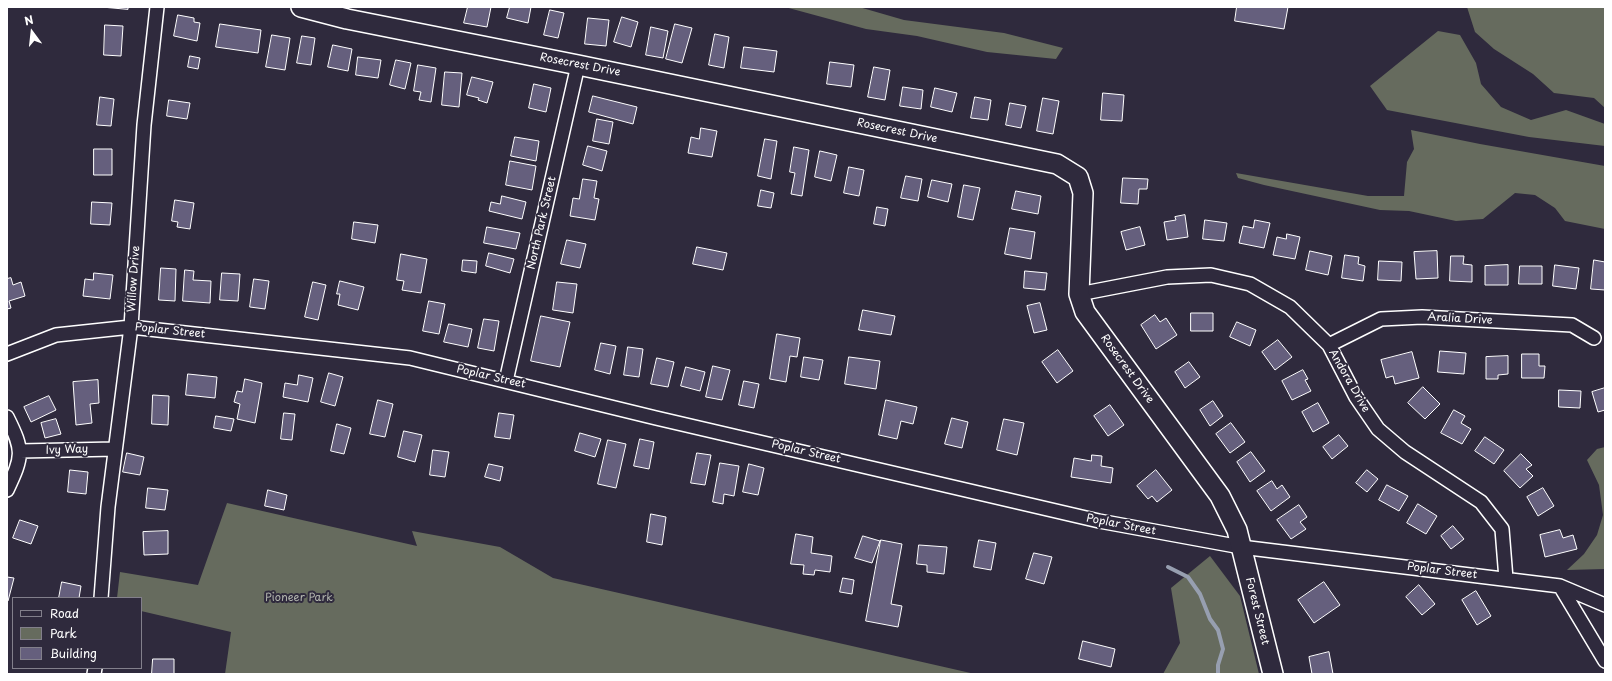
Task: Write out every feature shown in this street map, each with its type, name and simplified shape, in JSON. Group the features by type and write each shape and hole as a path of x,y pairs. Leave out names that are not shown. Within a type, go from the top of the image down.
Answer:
{"street":[{"name":"Willow Drive","path":"100,597 108,506 131,327 144,125 157,7"},
{"name":"Rosecrest Drive","path":"301,7 348,13 578,65 1057,164 1078,177 1083,193 1079,294 1085,312 1220,496 1237,530 1241,547"},
{"name":"North Park Street","path":"506,381 578,65"},
{"name":"Andora Drive","path":"1079,294 1167,277 1211,274 1250,284 1290,307 1329,345 1356,397 1378,429 1405,452 1481,502 1502,529 1506,579"},
{"name":"Aralia Drive","path":"1329,345 1381,319 1422,317 1572,325 1594,338"},
{"name":"Poplar Street","path":"7,354 56,334 131,327 404,357 664,420 1099,521 1241,547 1560,586 1605,604"},
{"path":"7,416 16,434 20,451 17,468 7,490"},
{"name":"Ivy Way","path":"20,451 115,449"},
{"name":"Forest Street","path":"1241,547 1273,674"},
{"path":"1560,586 1605,661"}],"green space":[{"path":"785,7 859,7 904,20 1004,33 1063,48 1056,59 987,52 917,36 866,29"},
{"path":"1467,7 1605,7 1605,108 1594,98 1554,93 1533,74 1494,49 1475,32"},
{"path":"1438,31 1460,35 1476,63 1481,84 1501,107 1531,120 1566,110 1605,124 1605,146 1529,137 1387,110 1370,86"},
{"path":"1411,130 1605,166 1605,229 1565,221 1555,208 1535,195 1515,193 1483,219 1456,221 1409,211 1380,210 1264,185 1238,178 1236,173 1368,196 1404,196 1407,162 1414,149"},
{"path":"1605,447 1605,569 1567,570 1584,554 1597,535 1603,515 1599,485 1587,460 1597,449"},
{"name":"Pioneer Park","path":"227,503 417,546 412,531 500,547 553,578 975,674 225,674 231,632 142,611 142,597 117,597 120,572 198,585"},
{"path":"1210,556 1240,596 1259,674 1163,674 1180,643 1171,588"}],"building":[{"path":"102,7 128,7 128,9"},
{"path":"468,7 491,7 487,27 464,23"},
{"path":"510,7 531,7 528,23 507,18"},
{"path":"1237,7 1288,7 1284,29 1235,21"},
{"path":"550,10 564,13 558,38 544,35"},
{"path":"178,15 194,18 194,22 200,23 197,41 174,36"},
{"path":"622,17 638,22 631,47 614,42"},
{"path":"588,18 609,20 606,46 585,44"},
{"path":"220,24 261,30 258,53 216,47"},
{"path":"675,24 692,28 682,63 666,59"},
{"path":"105,25 123,26 121,56 104,55"},
{"path":"651,27 668,31 663,58 646,55"},
{"path":"715,34 729,37 724,68 709,65"},
{"path":"272,35 290,38 285,70 266,67"},
{"path":"302,36 315,38 311,65 297,63"},
{"path":"333,45 352,49 348,71 328,67"},
{"path":"744,47 777,51 774,72 741,68"},
{"path":"190,56 200,58 198,69 188,67"},
{"path":"358,57 381,60 378,78 356,75"},
{"path":"396,60 411,63 405,89 390,85"},
{"path":"830,62 854,65 851,87 827,84"},
{"path":"418,65 436,68 431,102 419,100 421,92 414,91"},
{"path":"874,67 890,70 885,100 868,97"},
{"path":"445,72 462,73 459,107 442,105"},
{"path":"472,77 493,82 487,103 478,100 479,98 467,95"},
{"path":"534,84 551,88 546,112 529,108"},
{"path":"903,87 923,90 921,109 900,106"},
{"path":"935,88 957,93 952,112 931,107"},
{"path":"1103,93 1124,95 1122,121 1101,120"},
{"path":"593,96 637,107 633,124 589,112"},
{"path":"100,97 114,99 111,126 97,125"},
{"path":"975,97 991,100 988,120 971,118"},
{"path":"1043,98 1059,101 1053,134 1037,131"},
{"path":"169,100 190,103 187,119 167,116"},
{"path":"1010,103 1026,106 1021,128 1006,125"},
{"path":"597,119 613,122 609,144 593,141"},
{"path":"701,128 717,131 712,157 688,153 691,137 699,139"},
{"path":"515,137 539,141 536,161 511,156"},
{"path":"765,139 777,141 771,179 758,176"},
{"path":"588,146 607,151 602,171 583,165"},
{"path":"794,147 809,150 802,196 791,194 795,173 790,172"},
{"path":"94,149 112,149 112,175 94,175"},
{"path":"820,151 837,155 831,181 815,177"},
{"path":"510,161 536,166 532,190 506,185"},
{"path":"849,167 864,170 859,196 844,193"},
{"path":"906,176 922,179 918,201 901,198"},
{"path":"1123,178 1148,179 1147,189 1139,189 1138,204 1121,203"},
{"path":"583,179 597,181 594,198 599,199 595,220 570,216 573,198 579,199"},
{"path":"932,180 952,184 948,202 928,197"},
{"path":"964,185 980,188 973,220 958,217"},
{"path":"761,190 774,193 771,208 758,206"},
{"path":"1016,191 1041,196 1038,214 1012,209"},
{"path":"502,196 526,202 522,219 489,211 491,202 500,204"},
{"path":"175,200 194,203 190,229 177,227 178,222 172,221"},
{"path":"92,202 112,203 110,225 91,224"},
{"path":"877,207 888,209 885,226 874,224"},
{"path":"1185,215 1188,237 1167,240 1164,222 1176,220 1175,217"},
{"path":"1205,220 1227,223 1224,241 1203,239"},
{"path":"1255,220 1270,223 1264,248 1239,243 1243,226 1253,228"},
{"path":"354,222 378,225 375,243 352,239"},
{"path":"487,227 520,233 516,249 484,243"},
{"path":"1140,227 1145,245 1126,250 1121,232"},
{"path":"1010,228 1035,232 1031,259 1005,254"},
{"path":"1287,234 1300,237 1295,259 1273,255 1277,237 1286,239"},
{"path":"567,240 586,244 580,268 561,264"},
{"path":"697,247 727,253 723,270 693,264"},
{"path":"1310,251 1332,256 1328,275 1306,270"},
{"path":"1437,251 1438,278 1416,279 1414,252"},
{"path":"489,253 514,259 510,273 486,266"},
{"path":"401,254 427,259 421,293 402,290 404,281 397,280"},
{"path":"1345,255 1359,257 1358,264 1365,266 1363,281 1342,278"},
{"path":"1451,256 1464,256 1463,264 1472,265 1472,282 1450,281"},
{"path":"463,260 477,261 476,273 462,271"},
{"path":"1594,260 1605,262 1605,290 1591,289"},
{"path":"1379,261 1402,262 1401,281 1378,280"},
{"path":"1508,265 1508,285 1485,285 1485,266"},
{"path":"1555,265 1579,268 1576,289 1553,286"},
{"path":"1520,266 1542,266 1542,284 1519,284"},
{"path":"161,268 176,269 175,301 159,300"},
{"path":"185,270 194,271 193,280 211,281 210,303 183,301"},
{"path":"1025,271 1047,273 1045,290 1024,288"},
{"path":"94,273 113,275 110,299 83,296 85,279 93,280"},
{"path":"222,273 240,274 238,301 220,300"},
{"path":"11,278 13,285 21,282 25,296 9,301 11,308 7,309 7,279"},
{"path":"254,279 269,281 265,309 250,307"},
{"path":"340,281 364,287 358,310 338,305 340,294 337,294"},
{"path":"313,282 326,285 318,320 305,317"},
{"path":"557,282 577,284 573,313 553,310"},
{"path":"429,301 445,304 439,334 423,331"},
{"path":"1040,303 1047,330 1034,333 1027,306"},
{"path":"863,310 895,316 891,335 859,330"},
{"path":"1191,313 1213,313 1213,331 1191,331"},
{"path":"1155,315 1160,322 1166,318 1177,335 1156,349 1141,325"},
{"path":"541,316 570,322 560,367 531,361"},
{"path":"484,319 499,321 494,351 478,348"},
{"path":"1237,322 1256,330 1250,346 1230,337"},
{"path":"449,324 472,329 468,347 444,342"},
{"path":"777,334 800,338 797,357 790,356 786,382 770,379"},
{"path":"1278,340 1292,357 1275,370 1262,352"},
{"path":"601,343 616,346 610,374 595,370"},
{"path":"628,347 643,349 639,377 624,375"},
{"path":"1058,350 1073,371 1057,383 1042,362"},
{"path":"1440,351 1466,353 1464,374 1438,372"},
{"path":"1412,352 1419,378 1395,384 1393,376 1386,378 1381,360"},
{"path":"1522,354 1539,354 1539,366 1545,366 1544,378 1522,378"},
{"path":"1508,356 1508,374 1498,375 1498,379 1486,379 1486,357"},
{"path":"804,357 823,360 819,380 801,377"},
{"path":"849,357 880,361 876,389 845,384"},
{"path":"657,358 674,362 668,387 651,384"},
{"path":"1189,362 1200,377 1185,388 1175,372"},
{"path":"713,366 730,370 722,400 706,397"},
{"path":"686,367 705,372 700,391 681,386"},
{"path":"1303,370 1308,379 1305,380 1311,391 1292,400 1282,381"},
{"path":"329,373 343,377 335,406 321,402"},
{"path":"188,374 217,377 215,398 186,395"},
{"path":"299,375 313,378 308,402 283,397 285,383 297,385"},
{"path":"245,379 262,383 255,423 237,419 240,404 234,402 237,391 242,392"},
{"path":"98,380 99,403 90,404 92,423 76,425 73,382"},
{"path":"744,381 759,384 754,408 739,405"},
{"path":"1423,387 1440,404 1425,419 1408,403"},
{"path":"1605,388 1605,410 1598,412 1592,392"},
{"path":"1559,390 1581,391 1580,408 1559,407"},
{"path":"153,395 169,396 168,425 152,424"},
{"path":"49,396 56,410 31,422 24,407"},
{"path":"378,400 393,404 385,437 370,434"},
{"path":"886,400 917,407 913,424 901,421 897,439 879,435"},
{"path":"1213,401 1223,416 1210,426 1200,410"},
{"path":"1318,403 1329,423 1313,432 1302,412"},
{"path":"1110,405 1124,425 1108,436 1094,416"},
{"path":"1454,410 1465,416 1461,423 1471,429 1462,444 1441,433"},
{"path":"284,413 295,414 292,440 281,439"},
{"path":"499,413 514,415 510,439 495,437"},
{"path":"216,416 234,419 231,431 214,428"},
{"path":"952,418 968,422 962,448 945,444"},
{"path":"56,419 61,434 45,438 41,423"},
{"path":"1004,419 1024,423 1017,455 997,450"},
{"path":"1231,423 1245,442 1230,453 1216,434"},
{"path":"337,424 351,428 344,454 331,451"},
{"path":"404,431 422,435 415,462 398,457"},
{"path":"580,433 601,439 595,457 575,451"},
{"path":"1339,435 1348,446 1332,459 1323,447"},
{"path":"1485,437 1504,450 1494,464 1475,451"},
{"path":"640,439 654,442 649,469 634,466"},
{"path":"608,440 626,444 616,488 598,484"},
{"path":"433,450 449,452 445,477 430,475"},
{"path":"1251,452 1265,471 1250,482 1237,462"},
{"path":"127,453 144,457 140,475 123,472"},
{"path":"697,453 711,455 705,485 691,483"},
{"path":"1521,454 1532,465 1526,469 1533,476 1520,488 1504,471"},
{"path":"1092,455 1102,456 1101,466 1113,468 1111,483 1071,477 1074,458 1091,461"},
{"path":"720,463 739,466 734,496 724,494 723,504 713,502"},
{"path":"489,464 503,467 500,481 485,477"},
{"path":"749,464 764,468 758,495 743,492"},
{"path":"70,470 88,472 86,494 68,492"},
{"path":"1156,470 1172,490 1157,502 1152,496 1148,499 1137,486"},
{"path":"1367,470 1378,479 1367,492 1356,483"},
{"path":"1272,481 1277,489 1282,485 1290,497 1271,511 1257,491"},
{"path":"1387,485 1408,496 1399,511 1379,500"},
{"path":"148,488 168,490 165,510 146,508"},
{"path":"1543,488 1554,506 1538,516 1527,497"},
{"path":"268,490 287,495 284,510 265,506"},
{"path":"1418,504 1437,516 1426,534 1407,523"},
{"path":"1299,505 1307,517 1300,522 1306,529 1291,539 1277,520"},
{"path":"651,514 666,517 662,545 647,542"},
{"path":"20,520 38,526 31,544 13,538"},
{"path":"1453,526 1464,539 1451,549 1441,536"},
{"path":"1560,530 1563,538 1573,535 1577,549 1545,557 1540,535"},
{"path":"168,531 168,554 144,555 143,532"},
{"path":"796,534 813,537 811,553 832,556 830,572 815,570 814,575 803,574 804,565 791,564"},
{"path":"863,536 880,541 872,563 855,558"},
{"path":"881,540 902,544 891,604 902,606 898,627 866,621"},
{"path":"979,540 996,543 991,570 974,567"},
{"path":"919,545 947,547 944,574 927,572 927,565 917,564"},
{"path":"1034,553 1052,557 1044,584 1026,579"},
{"path":"7,577 14,578 8,601 7,601"},
{"path":"843,578 854,580 852,594 840,592"},
{"path":"62,582 81,586 79,597 59,597"},
{"path":"1324,582 1340,605 1314,623 1298,600"},
{"path":"1419,585 1435,604 1422,615 1406,597"},
{"path":"1476,591 1491,616 1477,625 1462,600"},
{"path":"1083,641 1115,649 1111,667 1079,659"},
{"path":"1329,652 1333,674 1312,674 1309,657"},
{"path":"153,659 174,659 174,674 152,674"}],"waterway":[{"path":"1168,567 1188,577 1200,594 1210,619 1218,630 1223,649 1218,665 1218,674"}]}
